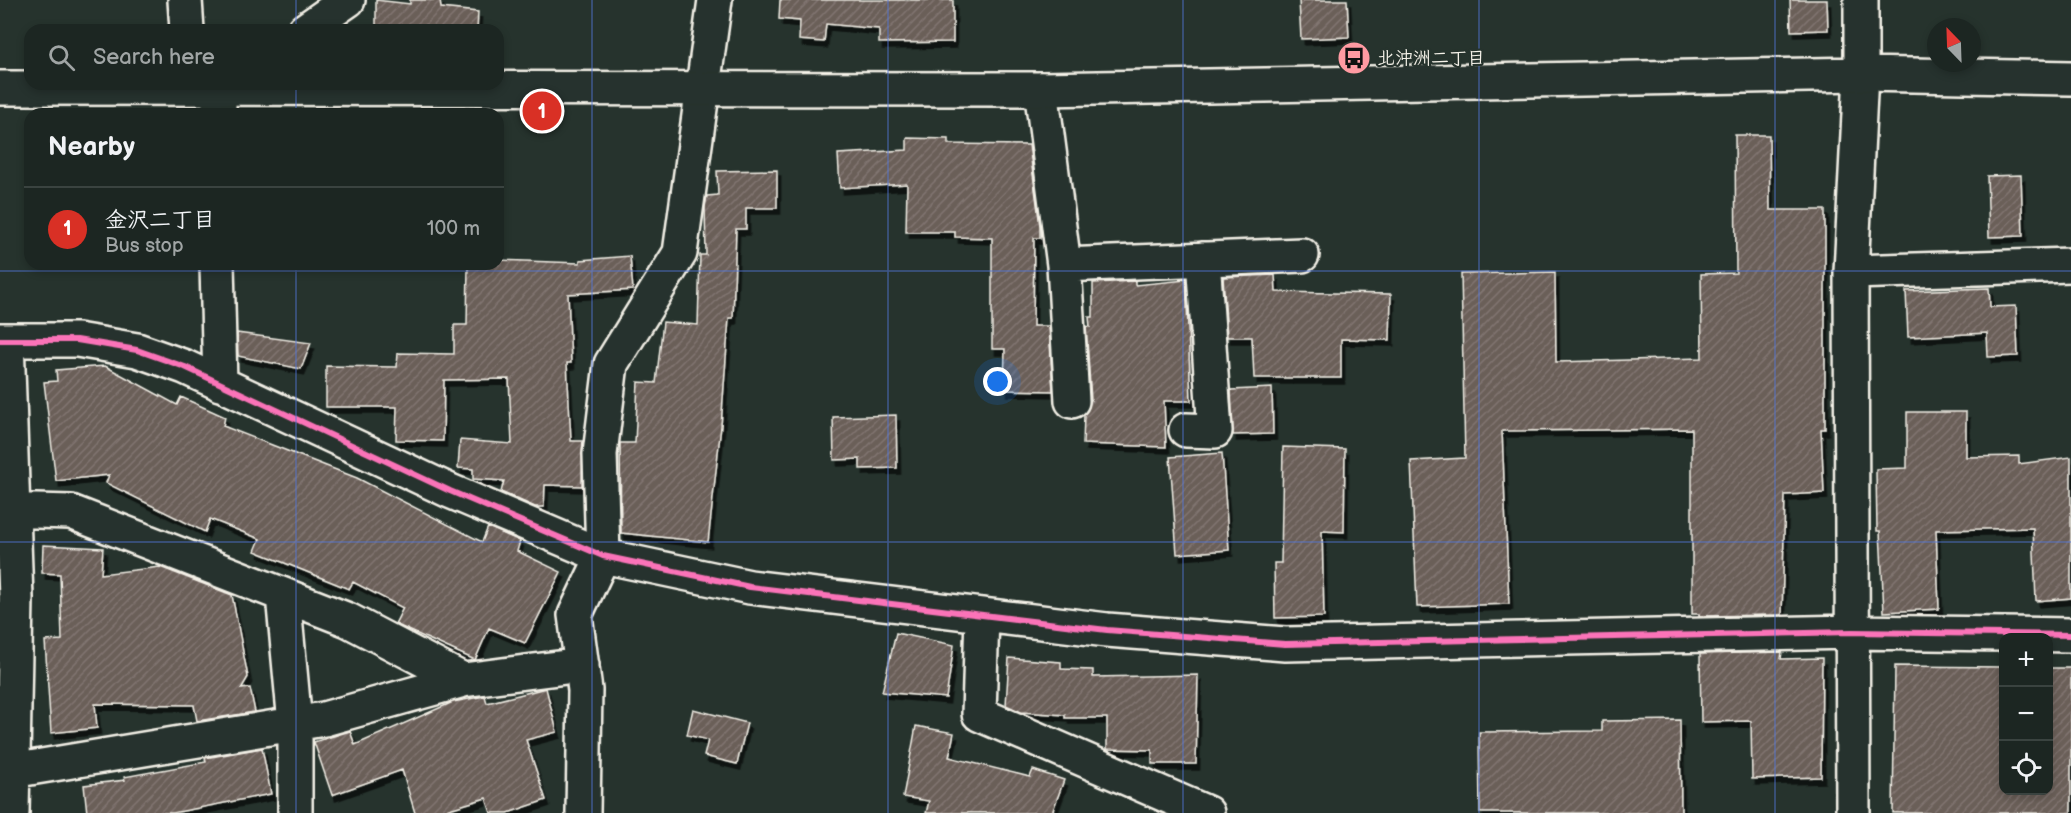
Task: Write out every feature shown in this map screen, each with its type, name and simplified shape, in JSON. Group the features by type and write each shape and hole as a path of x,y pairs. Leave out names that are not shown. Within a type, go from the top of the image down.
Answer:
{"street":[{"path":"185,0 187,24"},
{"path":"314,24 348,0"},
{"path":"584,813 585,690 575,615 603,556 600,454 610,363 680,252 705,90 715,0"},
{"path":"1852,813 1851,272 1861,74 1861,0"},
{"path":"504,88 705,90 1041,89 1861,74 2071,78"},
{"path":"0,88 24,89"},
{"path":"1041,89 1064,265 1072,400"},
{"path":"82,90 205,93 229,90"},
{"path":"1064,265 1302,255"},
{"path":"1186,430 1215,431 1203,259"},
{"path":"1851,272 2071,265"},
{"path":"217,270 220,384"},
{"path":"12,813 5,773 16,598 7,510 4,340 77,340 137,350 220,384 450,491 603,556 750,587 1107,630 1285,644 1852,632 2071,635"},
{"path":"7,510 71,512 348,620 463,680"},
{"path":"283,595 295,724 295,813"},
{"path":"982,615 979,714 1207,813"},
{"path":"5,773 324,719 463,680 582,665"}],"building":[{"path":"376,0 410,4 410,0 440,0 441,8 478,12 477,24 376,24"},
{"path":"780,0 953,0 953,42 879,43 879,29 826,24 824,42 799,40 800,21 779,19"},
{"path":"1299,0 1347,0 1349,37 1301,39"},
{"path":"1790,0 1827,0 1828,30 1791,31"},
{"path":"1735,135 1769,135 1770,210 1825,210 1825,429 1821,429 1824,493 1785,495 1782,615 1699,616 1699,614 1692,614 1692,429 1502,431 1509,604 1417,607 1411,461 1465,458 1461,274 1555,272 1556,362 1702,358 1701,274 1736,273"},
{"path":"907,138 948,139 948,144 1029,145 1040,226 1040,238 1034,238 1033,326 1049,326 1053,391 1004,390 1005,349 992,349 992,238 955,237 955,232 906,232 907,184 840,188 838,154 907,150"},
{"path":"777,170 777,208 746,208 746,229 736,229 733,318 729,318 721,426 708,542 621,533 620,443 635,443 638,382 656,383 663,322 698,325 700,255 706,255 705,207 707,196 718,195 717,171"},
{"path":"2021,175 2023,236 1989,237 1987,176"},
{"path":"630,256 633,290 568,294 571,363 567,363 571,441 583,441 582,486 545,485 544,507 535,507 501,492 504,481 473,479 473,469 458,468 460,440 512,444 509,379 444,380 443,441 396,440 397,407 326,407 326,366 397,367 398,353 454,354 454,325 467,325 468,270 504,270 504,260 580,263 580,260"},
{"path":"1275,275 1276,292 1391,294 1390,340 1341,339 1341,378 1254,378 1252,337 1227,337 1223,277"},
{"path":"1186,280 1191,401 1164,401 1166,447 1083,444 1084,415 1091,400 1086,326 1090,327 1089,317 1093,317 1093,283 1135,281 1135,285"},
{"path":"1989,288 1990,307 2016,306 2018,356 1988,357 1987,333 1908,337 1906,291"},
{"path":"237,333 311,343 301,369 238,356"},
{"path":"105,366 177,405 181,397 225,417 223,426 357,478 482,542 488,527 520,541 517,551 561,572 525,643 489,628 475,660 395,624 403,608 353,582 349,589 255,551 260,539 210,519 205,532 106,483 109,475 56,481 44,382 57,381 56,370"},
{"path":"1272,388 1273,434 1233,435 1231,390"},
{"path":"1907,412 1966,412 1966,457 2019,456 2019,464 2071,457 2071,598 2036,601 2033,528 1936,530 1939,609 1884,612 1880,531 1877,531 1876,469 1907,468"},
{"path":"896,415 897,468 860,469 860,459 834,460 833,417"},
{"path":"1283,447 1345,449 1344,532 1322,531 1324,617 1275,618 1274,563 1281,563"},
{"path":"1222,453 1229,550 1177,554 1170,457"},
{"path":"43,545 103,548 101,574 160,567 232,595 248,677 241,689 250,688 255,712 197,721 194,705 95,704 97,728 51,733 45,641 62,640 60,574 42,573"},
{"path":"896,633 954,645 946,698 882,692"},
{"path":"1782,652 1781,659 1822,658 1821,777 1752,779 1751,721 1701,722 1700,654"},
{"path":"1009,658 1061,662 1061,669 1093,670 1093,677 1198,675 1196,764 1152,764 1152,750 1107,749 1107,718 1065,718 1065,715 1021,712 1006,705"},
{"path":"1895,666 1999,667 1999,795 2053,795 2053,668 2071,668 2071,813 1893,813"},
{"path":"546,688 557,732 526,740 546,800 508,813 491,813 486,798 436,813 415,813 402,770 332,795 314,742 350,731 355,745 453,702 485,696 487,703"},
{"path":"693,709 747,723 737,764 704,756 708,740 687,735"},
{"path":"1680,720 1681,813 1480,813 1479,732 1602,731 1602,721"},
{"path":"916,726 954,733 949,757 1030,777 1033,770 1064,780 1052,813 926,813 929,801 903,797"},
{"path":"262,748 271,794 173,813 87,813 84,785 125,780 124,777 206,762 205,758"}],"cycle path":[{"path":"0,340 77,340 137,350 185,367 450,491 603,556 750,587 1107,630 1285,644 1852,632 2071,635"}],"place":[{"name":"北沖洲二丁目","path":"1354,58"},
{"name":"金沢二丁目","path":"542,111"}]}
